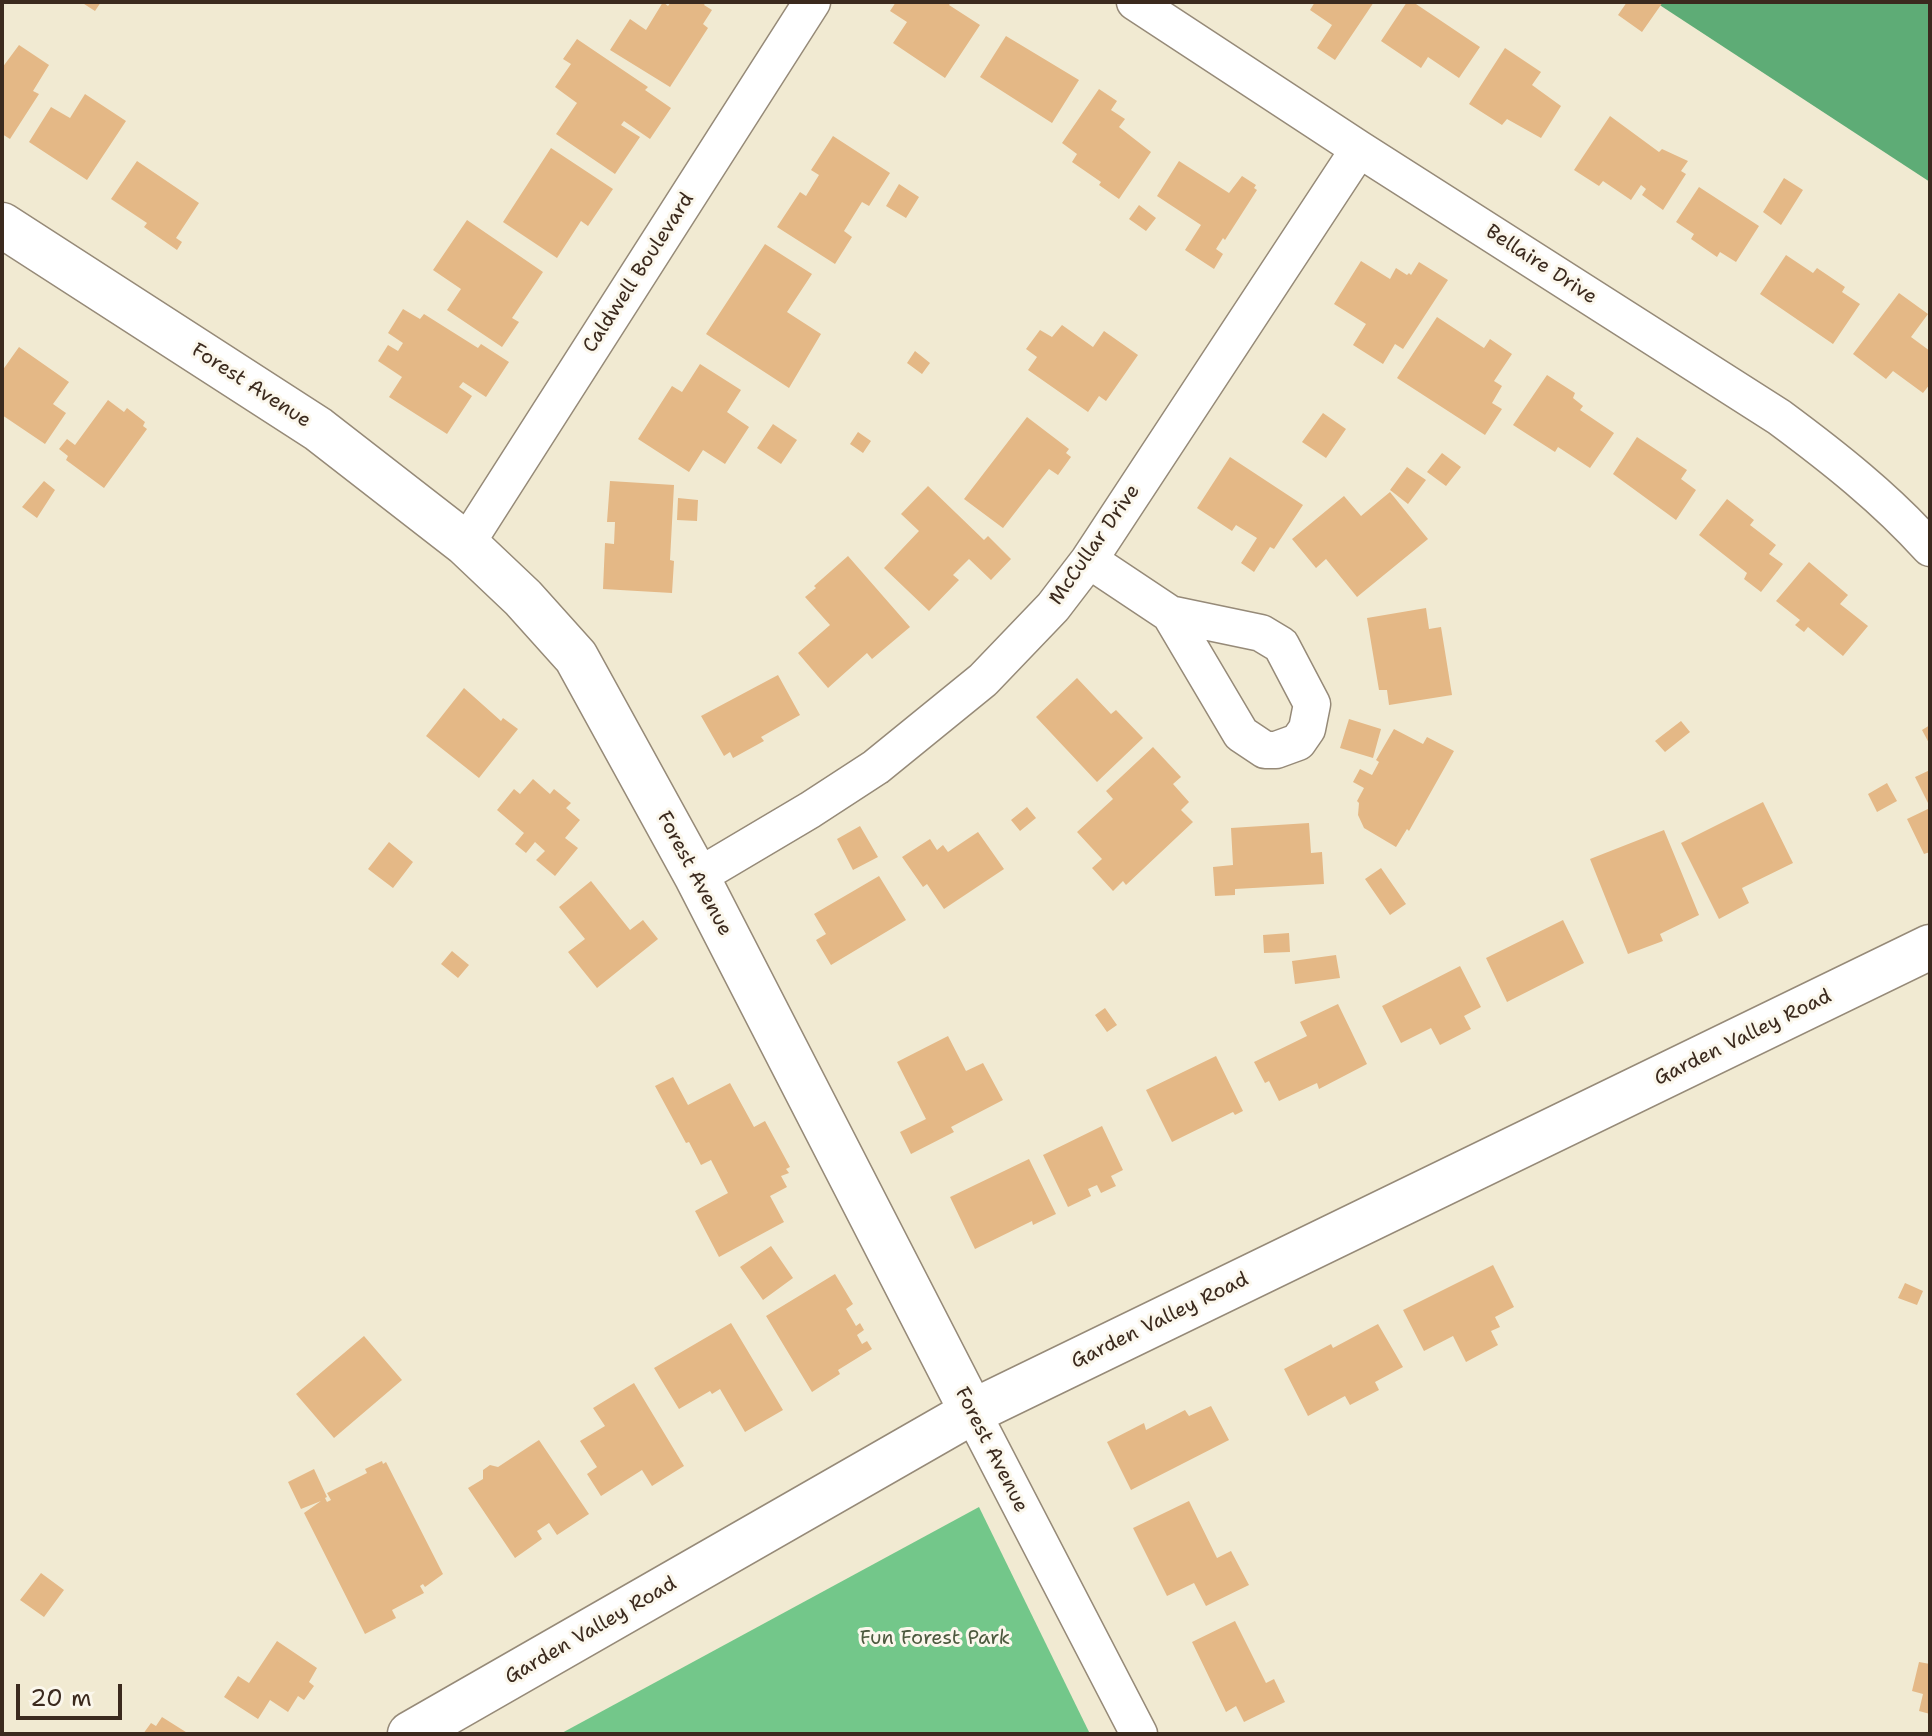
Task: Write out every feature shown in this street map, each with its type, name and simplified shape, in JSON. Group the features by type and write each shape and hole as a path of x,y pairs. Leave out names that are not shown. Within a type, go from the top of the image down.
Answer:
{"street":[{"name":"Caldwell Boulevard","path":"466,544 812,2"},
{"name":"Bellaire Drive","path":"1135,2 1779,417 1842,464 1930,548"},
{"name":"McCullar Drive","path":"697,877 876,767 983,680 1053,607 1089,560 1359,149"},
{"name":"Forest Avenue","path":"2,225 318,429 466,544 523,598 576,657 697,877 1139,1734"},
{"path":"1089,560 1170,614"},
{"name":"Garden Valley Road","path":"410,1734 972,1412 1930,947"}],"green space":[{"path":"1655,2 1930,2 1930,182"},
{"name":"Fun Forest Park","path":"979,1507 1090,1734 560,1734"}],"building":[{"path":"81,2 101,2 95,11"},
{"path":"663,2 668,6 671,2 706,2 704,5 712,10 703,24 708,28 670,87 610,50 630,19 646,30"},
{"path":"896,2 951,2 949,5 980,25 945,78 893,43 907,22 890,11"},
{"path":"1315,2 1374,2 1335,60 1317,48 1332,25 1310,10"},
{"path":"1407,2 1413,2 1480,47 1459,78 1428,57 1421,68 1381,41"},
{"path":"1627,2 1663,2 1642,32 1618,15"},
{"path":"1006,36 1079,80 1052,123 980,77"},
{"path":"577,39 648,87 645,90 671,108 650,139 624,121 621,125 640,137 615,174 556,134 577,103 555,87 571,64 563,59"},
{"path":"19,45 49,65 33,91 39,94 10,139 2,134 2,68"},
{"path":"1505,48 1541,72 1532,85 1561,106 1541,138 1507,119 1502,125 1469,104"},
{"path":"1099,89 1117,101 1111,110 1125,119 1119,127 1151,152 1119,199 1072,162 1077,154 1062,143"},
{"path":"85,94 126,121 87,180 29,142 51,107 70,118"},
{"path":"1610,116 1659,152 1662,149 1688,161 1681,171 1686,174 1663,210 1642,195 1646,189 1641,185 1631,200 1603,181 1599,186 1574,170"},
{"path":"833,136 890,173 869,206 862,202 844,231 852,237 835,264 777,227 800,192 806,196 819,175 811,170"},
{"path":"551,148 613,189 588,226 581,221 557,258 503,222"},
{"path":"137,161 199,203 176,238 182,242 177,250 144,227 147,223 111,199"},
{"path":"1179,161 1229,193 1242,176 1256,185 1254,188 1257,190 1216,249 1223,254 1214,269 1185,250 1201,225 1157,196"},
{"path":"1784,178 1803,190 1781,225 1763,212"},
{"path":"899,184 919,197 906,218 886,206"},
{"path":"1699,187 1759,226 1736,262 1720,252 1717,257 1691,239 1694,234 1676,222"},
{"path":"1139,205 1156,218 1146,231 1129,219"},
{"path":"467,220 543,272 512,318 519,322 502,347 447,310 461,289 433,270"},
{"path":"765,244 812,274 787,312 821,334 789,388 706,334"},
{"path":"1786,255 1813,273 1817,268 1845,287 1842,292 1860,304 1833,344 1760,294"},
{"path":"1361,261 1390,279 1396,268 1411,275 1419,262 1448,280 1403,349 1395,344 1383,364 1353,345 1366,324 1334,304"},
{"path":"1899,293 1928,314 1911,337 1930,351 1930,384 1923,393 1893,371 1886,379 1853,354"},
{"path":"403,309 420,319 424,314 478,348 481,344 509,362 486,397 463,382 459,387 472,396 447,434 389,397 402,377 378,361 388,345 398,351 403,343 388,333"},
{"path":"1437,317 1484,348 1490,339 1512,354 1494,381 1502,386 1492,403 1502,409 1485,435 1397,378"},
{"path":"1062,325 1093,347 1104,331 1138,355 1106,401 1099,396 1088,412 1028,370 1037,357 1026,349 1040,330 1052,337"},
{"path":"19,347 69,382 53,404 66,413 45,444 2,415 2,371"},
{"path":"915,351 930,363 922,374 907,363"},
{"path":"700,364 741,390 727,412 749,427 725,464 703,450 689,472 638,439 672,386 682,392"},
{"path":"1547,375 1575,393 1573,398 1583,406 1580,410 1614,433 1590,468 1558,447 1555,452 1513,425"},
{"path":"108,400 124,412 127,408 145,422 143,426 147,429 104,488 66,460 68,456 59,449 67,439 75,445"},
{"path":"1323,413 1346,429 1326,458 1302,442"},
{"path":"1027,417 1069,449 1066,453 1071,457 1058,475 1049,469 1003,528 964,499"},
{"path":"773,424 797,440 781,464 757,448"},
{"path":"858,432 871,441 863,453 850,444"},
{"path":"1637,437 1687,470 1681,479 1696,490 1676,520 1613,474"},
{"path":"1442,453 1461,467 1446,486 1427,472"},
{"path":"1230,457 1303,505 1274,549 1270,547 1254,572 1241,563 1257,538 1236,525 1232,531 1197,508"},
{"path":"1407,467 1426,480 1408,504 1390,490"},
{"path":"44,481 55,490 37,518 22,507"},
{"path":"610,481 674,485 670,560 674,561 672,593 603,589 605,543 614,544 615,522 607,522"},
{"path":"928,486 984,540 988,536 1011,559 991,580 969,559 953,575 959,580 929,611 884,568 919,531 901,514"},
{"path":"1390,492 1428,539 1357,597 1326,559 1316,568 1292,539 1344,496 1361,516"},
{"path":"678,498 698,500 697,521 677,520"},
{"path":"1727,499 1754,520 1750,525 1776,545 1769,554 1783,564 1761,592 1744,579 1747,573 1699,535"},
{"path":"848,556 910,627 872,659 867,653 828,688 798,653 830,625 805,597"},
{"path":"1809,562 1848,595 1840,604 1868,626 1843,656 1808,627 1804,632 1795,625 1800,620 1776,601"},
{"path":"1426,608 1429,629 1441,627 1452,695 1389,705 1387,690 1379,690 1367,618"},
{"path":"778,675 800,715 761,737 764,741 733,758 730,752 724,756 701,716"},
{"path":"1077,678 1111,714 1116,710 1143,738 1097,782 1036,717"},
{"path":"464,688 501,721 503,718 518,729 479,778 426,736"},
{"path":"1349,719 1381,729 1373,758 1340,748"},
{"path":"1681,721 1690,732 1665,752 1655,741"},
{"path":"1930,725 1930,745 1922,730"},
{"path":"1394,729 1423,744 1427,737 1454,751 1409,831 1407,829 1396,847 1364,828 1358,815 1357,801 1364,788 1353,782 1360,769 1372,775 1379,762 1376,760"},
{"path":"1153,747 1181,777 1173,784 1189,802 1181,810 1193,822 1126,885 1123,881 1113,891 1092,868 1102,859 1077,832 1113,799 1106,791"},
{"path":"1930,770 1930,807 1915,777"},
{"path":"533,779 550,794 554,789 571,803 566,808 580,820 565,838 578,848 555,876 536,860 545,851 535,842 526,853 515,844 524,833 497,810 514,789 520,794"},
{"path":"1887,783 1897,801 1877,812 1868,794"},
{"path":"1763,802 1793,863 1742,888 1749,903 1719,919 1681,843"},
{"path":"1027,807 1036,818 1020,831 1011,820"},
{"path":"1930,808 1930,852 1924,854 1907,819"},
{"path":"1309,823 1311,853 1322,852 1324,884 1235,889 1235,895 1215,896 1213,867 1233,865 1231,828"},
{"path":"860,826 878,857 853,870 837,839"},
{"path":"1664,830 1699,915 1660,934 1663,941 1628,954 1590,859"},
{"path":"978,832 1004,869 944,909 927,884 923,887 902,857 930,839 937,850 943,845 948,852"},
{"path":"389,842 413,862 393,888 368,869"},
{"path":"1381,868 1406,904 1390,915 1365,879"},
{"path":"879,876 906,920 831,965 816,940 826,934 814,914"},
{"path":"591,881 630,930 643,920 658,939 597,988 568,952 585,939 559,907"},
{"path":"1563,920 1584,963 1507,1002 1486,958"},
{"path":"1289,933 1290,952 1264,953 1263,935"},
{"path":"452,951 469,965 458,978 441,964"},
{"path":"1336,955 1340,978 1295,984 1292,961"},
{"path":"1460,966 1481,1007 1464,1016 1471,1029 1440,1045 1431,1028 1401,1043 1382,1006"},
{"path":"1338,1004 1367,1064 1319,1089 1317,1083 1279,1101 1254,1062 1307,1036 1300,1022"},
{"path":"1105,1008 1117,1025 1107,1032 1095,1015"},
{"path":"948,1036 966,1071 983,1063 1003,1100 951,1127 954,1132 911,1154 900,1132 926,1119 897,1062"},
{"path":"1216,1056 1243,1111 1235,1115 1233,1112 1172,1142 1146,1090"},
{"path":"673,1077 688,1105 730,1083 754,1127 765,1121 790,1167 786,1169 789,1173 781,1176 787,1187 770,1196 784,1222 719,1257 695,1211 728,1193 711,1160 701,1165 655,1086"},
{"path":"1102,1126 1123,1170 1111,1176 1116,1186 1101,1193 1097,1185 1088,1189 1091,1196 1068,1207 1043,1155"},
{"path":"1029,1159 1056,1214 1033,1225 1032,1221 975,1249 950,1197"},
{"path":"771,1246 793,1278 763,1300 740,1267"},
{"path":"1493,1265 1514,1307 1495,1317 1500,1327 1491,1331 1498,1345 1466,1362 1453,1336 1424,1351 1403,1310"},
{"path":"835,1274 853,1304 846,1309 856,1326 860,1323 864,1330 857,1335 862,1344 867,1341 872,1349 838,1370 840,1374 812,1392 766,1316"},
{"path":"1905,1283 1923,1291 1917,1305 1898,1298"},
{"path":"731,1323 783,1410 745,1432 720,1389 712,1394 710,1391 679,1409 654,1368"},
{"path":"1378,1324 1403,1367 1375,1382 1379,1390 1350,1405 1345,1396 1308,1416 1284,1369"},
{"path":"364,1336 402,1380 334,1438 296,1394"},
{"path":"634,1383 684,1466 652,1486 642,1470 601,1496 587,1474 597,1467 580,1441 605,1426 593,1408"},
{"path":"1211,1406 1229,1440 1131,1490 1107,1442 1144,1423 1146,1430 1185,1410 1189,1416"},
{"path":"539,1440 589,1514 557,1535 549,1523 537,1531 542,1539 515,1558 468,1488 483,1479 483,1470 490,1465 498,1467"},
{"path":"382,1461 383,1464 386,1462 443,1574 425,1587 423,1584 420,1586 424,1593 392,1610 396,1618 365,1634 304,1513 321,1501 301,1509 288,1482 314,1469 327,1502 331,1500 327,1493 367,1473 365,1469"},
{"path":"1189,1501 1217,1558 1231,1551 1249,1585 1206,1606 1194,1583 1167,1596 1133,1528"},
{"path":"41,1573 64,1590 44,1617 20,1600"},
{"path":"1235,1621 1266,1683 1274,1679 1285,1702 1244,1722 1236,1706 1226,1712 1192,1642"},
{"path":"277,1641 317,1668 309,1682 314,1686 304,1700 298,1696 288,1712 270,1700 258,1719 224,1697 238,1676 249,1683"},
{"path":"1919,1662 1930,1664 1930,1714 1919,1711 1923,1694 1912,1691"},
{"path":"162,1717 189,1734 143,1734 151,1723 156,1726"}]}
